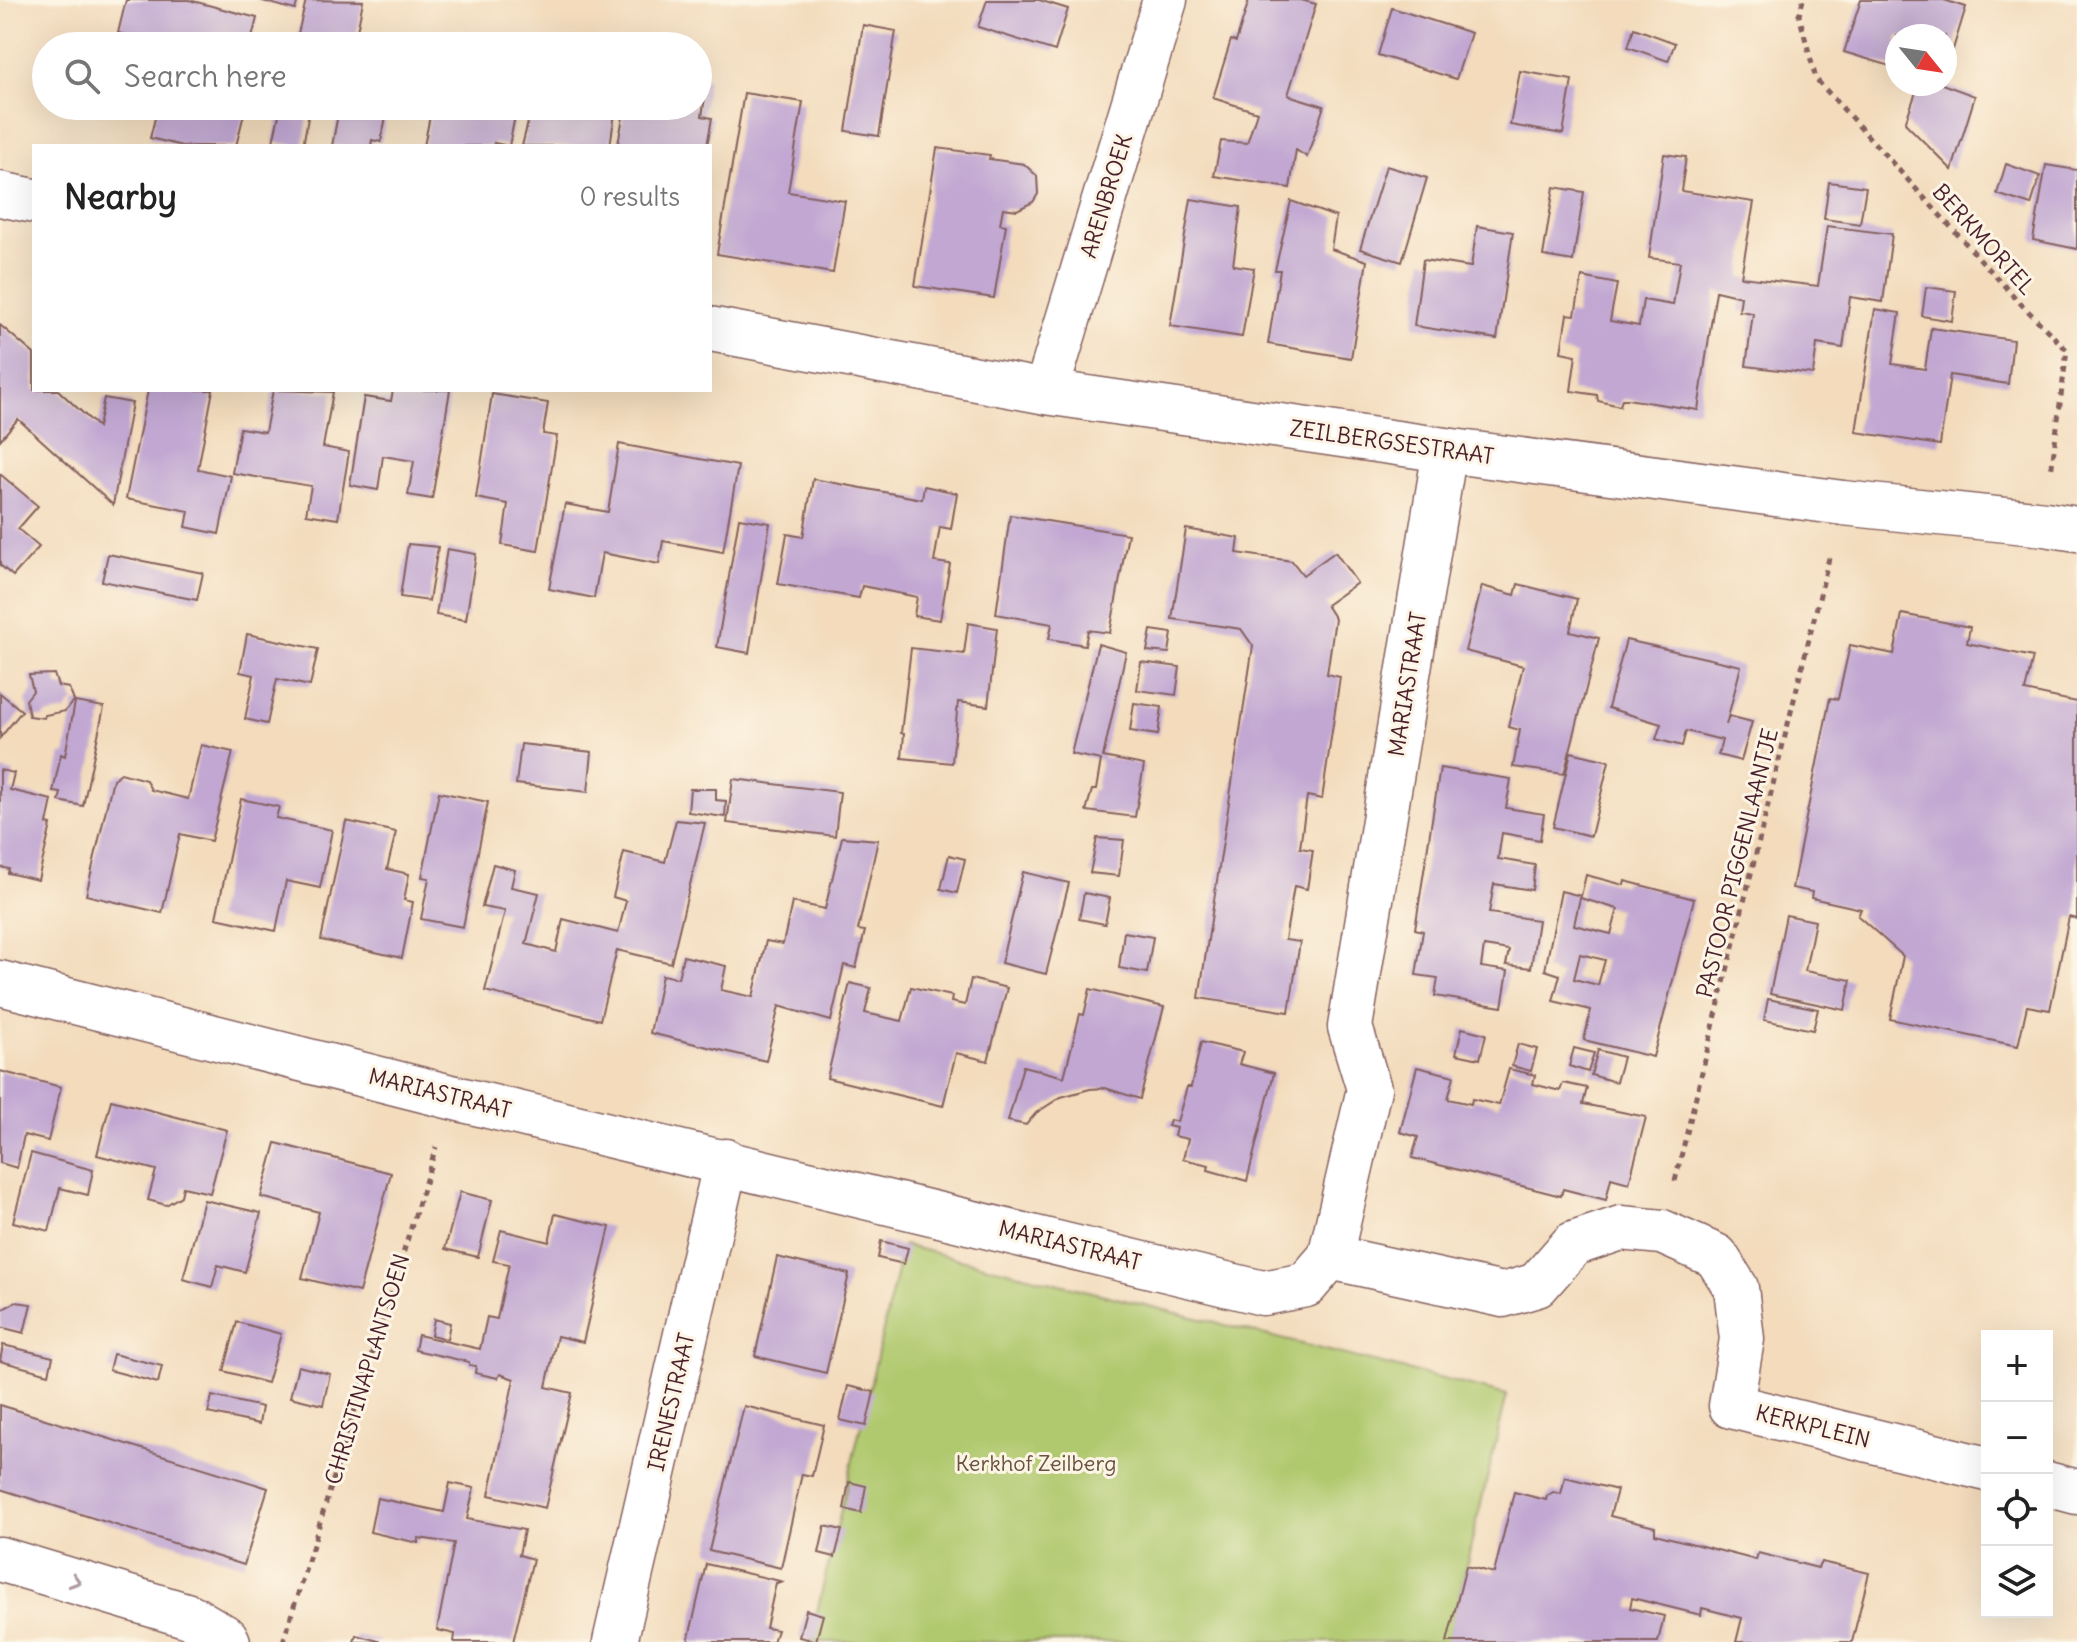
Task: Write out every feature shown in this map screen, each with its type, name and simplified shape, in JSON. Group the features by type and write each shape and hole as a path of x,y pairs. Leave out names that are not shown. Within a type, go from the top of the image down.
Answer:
{"street":[{"name":"ARENBROEK","path":"1046,392 1165,0"},
{"path":"0,194 32,201"},
{"name":"ZEILBERGSESTRAAT","path":"712,329 1046,392 1445,450 1843,503 2061,526"},
{"name":"MARIASTRAAT","path":"0,983 451,1097 1263,1293 1306,1285 1330,1257 1369,1089 1350,1027 1445,450"},
{"name":"IRENESTRAAT","path":"615,1642 726,1161"},
{"name":"KERKPLEIN","path":"1330,1257 1503,1295 1537,1285 1573,1244 1621,1228 1662,1232 1716,1256 1736,1288 1742,1339 1731,1406 1981,1468"},
{"path":"2053,1486 2077,1492"},
{"path":"0,1559 189,1616 228,1642"}],"path":[{"name":"BERKMORTEL","path":"1803,0 1799,15 1816,79 2020,303 2067,350 2061,526"},
{"name":"PASTOOR PIGGENLAANTJE","path":"1662,1232 1843,503"},
{"name":"CHRISTINAPLANTSOEN","path":"283,1642 451,1097"}],"green space":[{"name":"Kerkhof Zeilberg","path":"903,1245 1507,1395 1448,1642 810,1642"}],"building":[{"path":"126,0 189,0 257,18 254,32 118,32"},
{"path":"259,0 298,0 295,10"},
{"path":"306,0 363,1 357,32 298,32"},
{"path":"987,0 1039,0 1068,9 1055,51 978,27"},
{"path":"1249,0 1301,0 1316,4 1288,95 1324,106 1307,157 1296,150 1290,188 1214,176 1221,141 1247,143 1257,112 1213,98 1231,40 1236,42"},
{"path":"1861,0 1944,0 1966,7 1957,36 1957,24 1885,24 1885,64 1844,52"},
{"path":"1392,8 1471,33 1456,79 1378,55"},
{"path":"863,25 896,31 879,136 846,131"},
{"path":"1634,28 1675,43 1668,61 1628,47"},
{"path":"1520,71 1572,80 1563,134 1510,125"},
{"path":"1957,89 1975,96 1952,170 1905,123 1915,96 1957,96"},
{"path":"744,93 803,102 788,192 845,201 833,273 717,254"},
{"path":"154,120 242,120 236,144 174,144 150,138"},
{"path":"278,120 308,120 303,144 273,142"},
{"path":"337,120 385,120 381,142 332,144"},
{"path":"429,120 514,120 509,144 424,144"},
{"path":"528,120 614,120 610,144 522,144"},
{"path":"622,120 712,120 707,144 618,144"},
{"path":"937,148 990,155 989,159 1024,164 1037,176 1038,194 1033,202 1017,210 1003,208 1000,224 1006,225 994,298 915,286"},
{"path":"1664,154 1686,157 1681,191 1754,202 1741,277 1818,286 1827,226 1892,234 1883,302 1850,297 1843,348 1817,344 1813,374 1746,366 1753,313 1739,311 1741,297 1716,291 1698,410 1627,399 1622,399 1620,406 1598,401 1597,395 1571,391 1576,355 1561,352 1567,314 1575,315 1582,277 1617,284 1610,321 1639,326 1643,300 1673,305 1680,262 1649,258"},
{"path":"2006,164 2040,176 2031,205 1997,194"},
{"path":"2046,165 2077,170 2077,249 2033,240"},
{"path":"1386,166 1427,178 1402,262 1360,249"},
{"path":"1829,182 1866,187 1860,224 1824,219"},
{"path":"1554,187 1584,192 1573,261 1543,256"},
{"path":"1191,199 1241,207 1233,265 1254,268 1242,337 1170,326"},
{"path":"1291,201 1336,217 1331,249 1367,261 1351,358 1268,344 1280,270 1275,270"},
{"path":"1477,226 1513,232 1497,339 1414,326 1423,260 1471,267"},
{"path":"1926,287 1956,291 1952,321 1922,316"},
{"path":"1875,309 1900,313 1892,364 1925,369 1931,328 2013,340 2008,384 1950,375 1940,445 1856,432"},
{"path":"0,325 32,352 32,392 60,392 98,427 104,398 132,403 113,505 18,419 0,440"},
{"path":"148,392 213,392 198,469 231,476 219,534 186,527 189,511 126,499"},
{"path":"273,392 333,392 323,447 349,452 338,519 306,514 311,486 232,473 240,428 265,432"},
{"path":"393,392 450,392 432,499 408,495 414,461 383,456 378,490 350,485 364,397 391,401"},
{"path":"492,394 548,403 543,434 557,436 538,551 502,545 508,504 476,498"},
{"path":"619,444 738,466 723,552 663,541 659,564 602,553 594,598 549,589 565,504 608,512"},
{"path":"0,474 38,506 18,529 39,547 13,576 0,565"},
{"path":"813,479 922,499 924,486 957,493 951,529 940,527 934,562 950,564 940,620 914,616 917,597 862,586 859,598 778,584 787,534 803,537"},
{"path":"1010,515 1128,534 1110,633 1088,630 1085,645 1049,639 1052,624 996,614"},
{"path":"739,518 770,523 749,653 717,647"},
{"path":"1186,529 1239,538 1237,553 1292,561 1303,575 1335,552 1357,583 1326,605 1335,619 1327,674 1340,677 1322,799 1307,796 1300,848 1313,850 1307,889 1294,886 1285,940 1300,942 1289,1012 1199,998 1253,646 1241,629 1172,619"},
{"path":"408,544 438,547 429,601 400,597"},
{"path":"447,549 476,554 466,620 436,615"},
{"path":"108,554 203,573 197,600 102,581"},
{"path":"1518,584 1577,599 1570,631 1599,638 1564,774 1513,767 1520,730 1508,727 1523,666 1465,651 1482,586 1515,595"},
{"path":"1902,614 1970,627 1967,643 2033,657 2025,691 2077,702 2077,919 2069,917 2050,1010 2027,1006 2018,1046 1890,1019 1903,956 1858,916 1861,909 1811,898 1812,892 1792,888 1830,698 1838,699 1850,645 1894,654"},
{"path":"968,623 997,628 988,706 958,702 952,763 902,758 904,734 901,733 911,648 964,654"},
{"path":"1151,630 1172,633 1169,653 1147,651"},
{"path":"247,634 318,649 310,686 277,679 267,724 245,719 254,675 240,672"},
{"path":"1626,640 1741,666 1726,725 1729,716 1752,722 1741,761 1718,755 1722,740 1686,731 1682,746 1656,739 1661,724 1608,708"},
{"path":"1098,644 1126,652 1103,757 1144,765 1135,817 1086,811 1092,790 1096,790 1101,760 1071,754"},
{"path":"1141,662 1180,667 1176,695 1137,690"},
{"path":"54,674 58,686 69,688 74,701 65,711 45,715 44,718 29,716 26,700 33,691 29,675"},
{"path":"0,693 22,711 0,738"},
{"path":"75,702 104,707 83,806 59,801 61,793 53,792 61,754 65,756"},
{"path":"1134,703 1162,707 1158,735 1130,731"},
{"path":"521,744 592,752 588,792 516,784"},
{"path":"201,745 233,752 211,841 180,834 162,913 86,895 113,779 121,773 146,780 151,790 188,799"},
{"path":"1571,752 1609,761 1591,836 1553,827"},
{"path":"1440,768 1511,779 1506,808 1544,814 1540,840 1502,833 1498,859 1535,865 1532,890 1494,884 1489,913 1538,920 1531,968 1506,965 1509,950 1484,946 1481,967 1508,971 1502,1007 1435,996 1438,978 1416,975 1423,931 1415,929"},
{"path":"0,770 14,773 10,790 52,800 47,824 51,825 38,880 8,873 9,869 0,867"},
{"path":"733,779 840,792 835,836 727,823"},
{"path":"690,789 716,789 716,800 726,801 725,817 688,812"},
{"path":"439,792 488,802 463,927 421,919 429,878 422,877"},
{"path":"241,799 279,807 276,818 332,830 320,888 286,881 276,931 216,918"},
{"path":"676,820 705,823 671,963 617,950 600,1020 485,991 505,911 482,907 493,864 515,870 511,887 539,893 526,944 556,952 563,919 618,933 626,901 613,897 624,852 665,862"},
{"path":"346,821 396,832 387,869 409,874 404,900 413,902 402,958 321,940"},
{"path":"842,837 878,840 858,930 865,931 856,968 844,965 831,1021 779,1006 766,1061 650,1033 662,975 678,978 683,956 726,966 721,990 753,997 766,941 783,944 792,902 825,909"},
{"path":"1097,838 1124,840 1119,876 1090,873"},
{"path":"949,855 965,859 957,893 941,889"},
{"path":"1023,872 1069,883 1046,974 1001,963"},
{"path":"1586,875 1624,885 1625,881 1694,899 1653,1057 1584,1040 1591,1010 1553,1001 1560,975 1545,970 1561,891 1581,896","holes":["1580,898 1618,909 1611,934 1574,925","1580,954 1605,960 1598,985 1574,979"]},
{"path":"1084,893 1110,898 1105,924 1079,919"},
{"path":"1786,915 1815,921 1805,971 1851,980 1845,1010 1770,994"},
{"path":"1124,932 1153,937 1147,973 1119,968"},
{"path":"971,979 1007,988 988,1061 956,1053 943,1106 827,1078 850,983 871,988 865,1013 902,1021 911,987 952,996 951,1002 965,1005"},
{"path":"1090,989 1164,1007 1140,1099 1105,1088 1090,1089 1061,1097 1036,1113 1026,1125 1008,1121 1023,1066 1064,1077 1080,1014 1084,1015"},
{"path":"1768,999 1818,1009 1813,1030 1764,1020"},
{"path":"1462,1028 1486,1034 1480,1059 1456,1054"},
{"path":"1201,1042 1243,1052 1239,1064 1274,1073 1247,1181 1208,1170 1209,1165 1183,1159 1188,1139 1174,1136 1176,1128 1168,1126 1170,1120 1177,1122 1187,1087 1191,1087"},
{"path":"1518,1044 1537,1049 1531,1071 1512,1066"},
{"path":"1574,1048 1594,1053 1588,1072 1569,1066"},
{"path":"1598,1050 1623,1057 1616,1082 1591,1075"},
{"path":"1417,1067 1454,1076 1448,1099 1471,1104 1472,1099 1499,1105 1509,1069 1535,1075 1533,1084 1560,1091 1563,1083 1587,1088 1583,1104 1646,1117 1629,1183 1611,1178 1606,1200 1563,1189 1561,1196 1412,1158 1418,1137 1400,1132"},
{"path":"0,1071 61,1087 48,1141 24,1135 17,1168 0,1163"},
{"path":"111,1100 227,1130 210,1193 183,1187 181,1196 166,1205 148,1200 156,1170 97,1155"},
{"path":"276,1143 391,1173 359,1292 302,1278 319,1212 261,1197"},
{"path":"31,1153 93,1170 88,1195 60,1188 49,1231 13,1222"},
{"path":"460,1192 492,1200 478,1257 445,1249"},
{"path":"204,1200 261,1213 245,1272 218,1265 212,1287 183,1279"},
{"path":"555,1214 610,1227 583,1342 557,1336 546,1387 572,1393 545,1508 489,1495 514,1379 500,1374 498,1378 475,1373 476,1366 469,1365 469,1362 415,1350 418,1335 480,1349 487,1317 497,1319 509,1264 493,1261 501,1230 549,1242"},
{"path":"881,1241 908,1248 904,1264 878,1258"},
{"path":"777,1257 849,1274 826,1373 755,1356"},
{"path":"16,1302 31,1304 24,1333 0,1327 1,1310"},
{"path":"434,1319 450,1323 447,1339 431,1335"},
{"path":"237,1322 281,1334 267,1383 224,1371"},
{"path":"3,1345 53,1357 49,1374 0,1361"},
{"path":"113,1354 162,1366 158,1383 109,1370"},
{"path":"298,1366 330,1374 323,1405 290,1397"},
{"path":"848,1386 874,1392 866,1426 840,1420"},
{"path":"212,1396 262,1407 259,1424 208,1413"},
{"path":"0,1405 268,1488 244,1565 0,1489"},
{"path":"744,1406 824,1425 812,1476 802,1474 781,1568 709,1551"},
{"path":"1565,1477 1617,1490 1610,1516 1655,1527 1655,1534 1756,1560 1758,1553 1818,1568 1821,1562 1869,1573 1852,1642 1736,1642 1742,1618 1702,1608 1701,1615 1632,1598 1630,1608 1664,1616 1658,1642 1447,1642 1466,1566 1494,1573 1514,1492 1546,1500 1553,1492 1561,1494"},
{"path":"849,1482 866,1486 861,1513 844,1509"},
{"path":"450,1483 474,1488 467,1519 524,1530 519,1555 533,1559 513,1642 454,1642 455,1634 437,1630 454,1543 418,1538 418,1543 370,1532 377,1498 444,1512"},
{"path":"825,1526 842,1530 835,1557 819,1553"},
{"path":"706,1564 784,1582 776,1583 766,1628 777,1630 773,1642 688,1642"},
{"path":"806,1610 823,1615 816,1641 799,1637"},
{"path":"356,1635 379,1641 379,1642 354,1642"}]}
